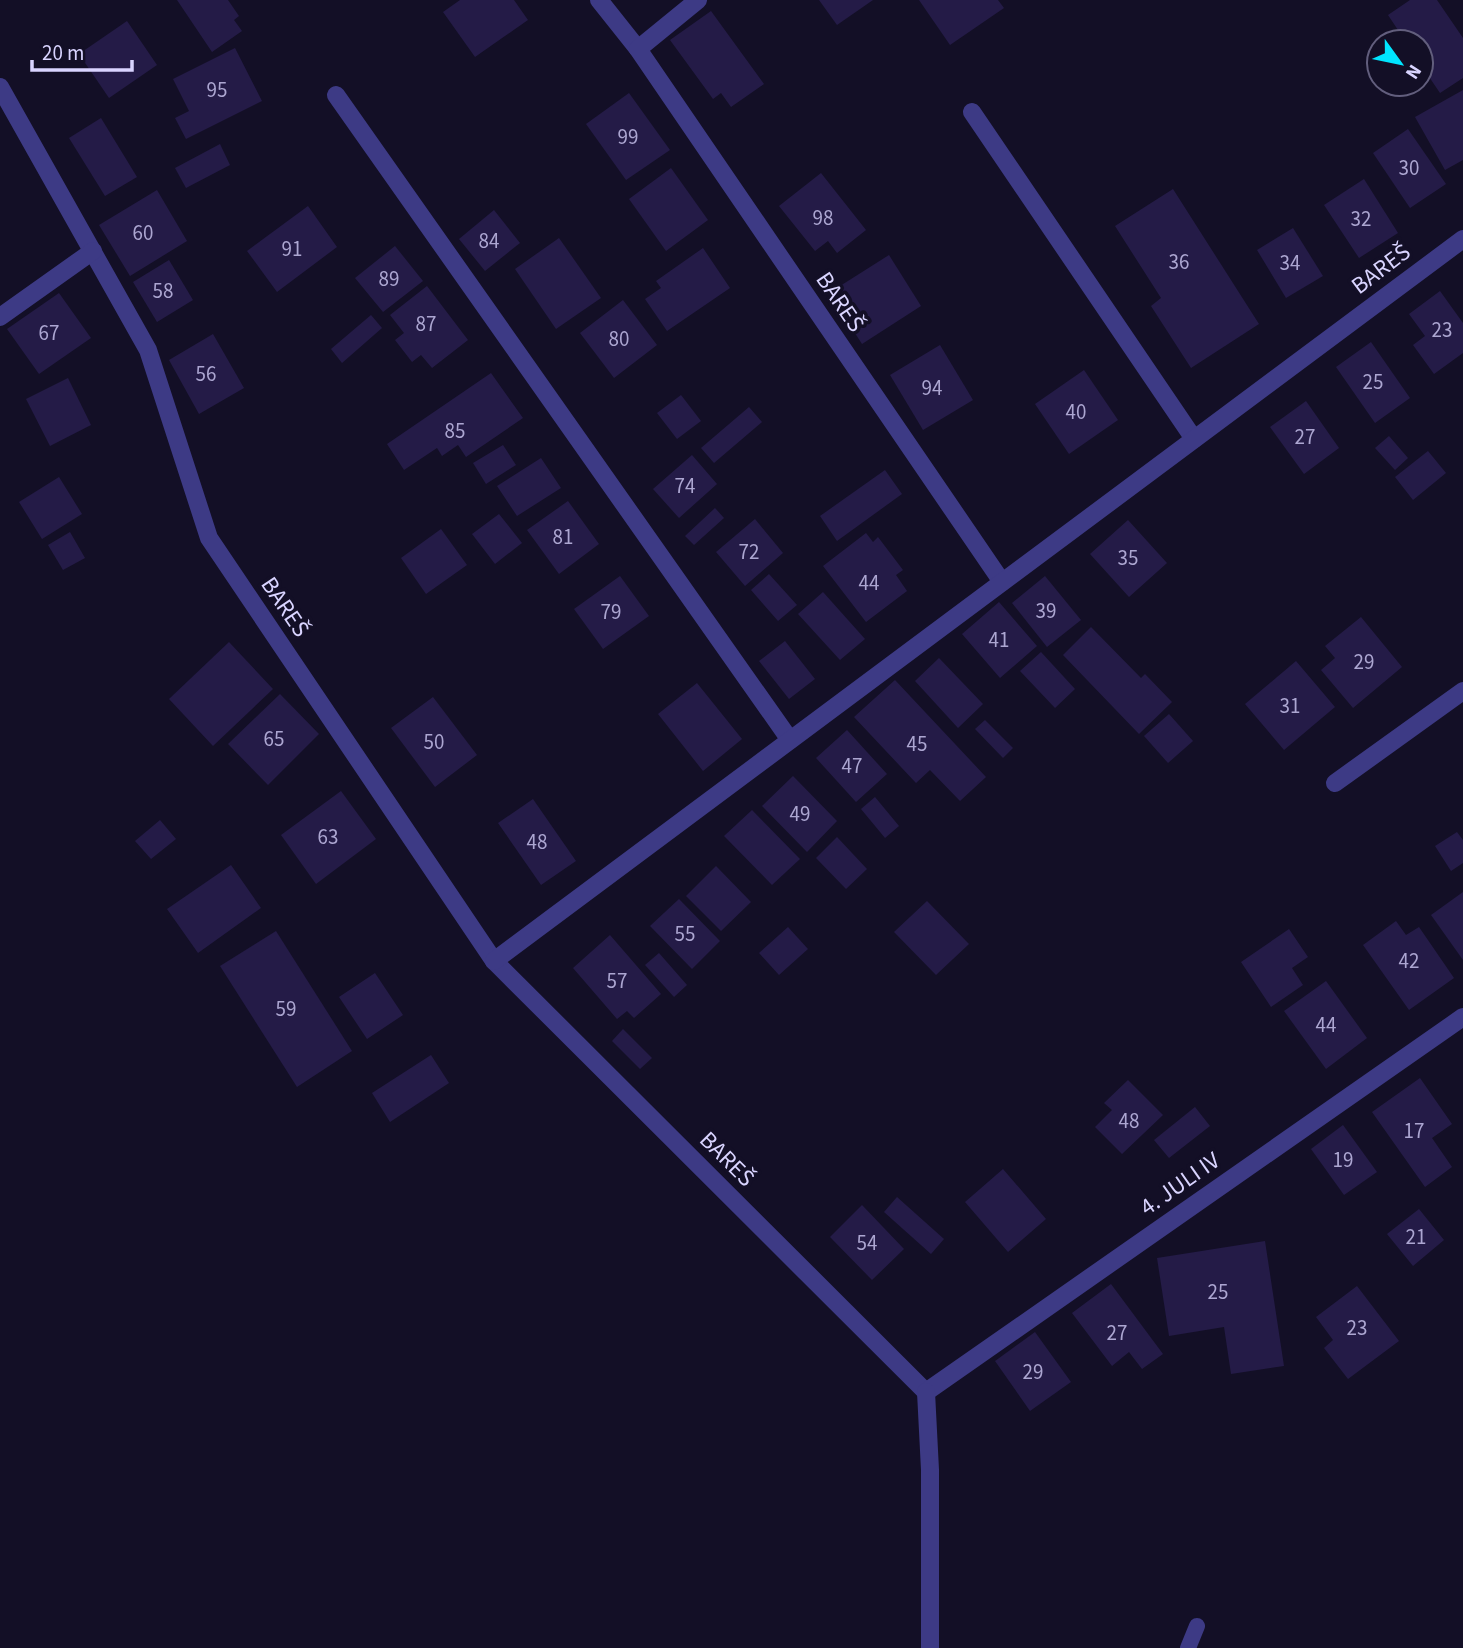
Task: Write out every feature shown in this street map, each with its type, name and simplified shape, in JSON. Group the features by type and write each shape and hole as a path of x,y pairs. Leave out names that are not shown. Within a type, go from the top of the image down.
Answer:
{"street":[{"name":"BAREŠ","path":"599,0 638,49 1002,582"},
{"path":"638,49 698,0"},
{"name":"BAREŠ","path":"0,87 148,350 209,538 494,961 926,1392"},
{"path":"336,95 790,740"},
{"path":"972,112 1194,439"},
{"name":"BAREŠ","path":"494,961 1463,239"},
{"path":"0,317 93,251"},
{"path":"1335,783 1463,691"},
{"name":"4. JULI IV","path":"926,1392 1463,1017"},
{"path":"926,1392 930,1470 930,1648"}],"lane":[{"path":"1188,1648 1197,1626"}],"building":[{"path":"177,0 228,0 239,16 234,20 242,31 212,52"},
{"path":"460,0 514,0 528,20 475,57 443,12"},
{"path":"819,0 873,0 837,25"},
{"path":"919,0 998,0 1004,8 950,45"},
{"path":"1410,0 1437,0 1463,38 1463,78 1440,93 1435,86 1435,28 1397,28 1388,15"},
{"path":"711,11 764,84 731,107 721,93 713,99 670,40"},
{"path":"127,21 157,65 109,98 79,54"},
{"path":"235,48 262,101 186,139 175,118 189,111 173,79"},
{"path":"1463,90 1463,160 1445,170 1415,117"},
{"path":"629,93 670,150 626,180 586,124"},
{"path":"101,118 137,177 105,196 69,138"},
{"path":"1408,129 1446,184 1410,208 1373,153"},
{"path":"220,144 230,165 186,188 175,168"},
{"path":"671,168 708,220 666,251 629,199"},
{"path":"821,173 866,230 837,253 828,241 815,251 779,206"},
{"path":"1364,179 1398,233 1359,258 1324,205"},
{"path":"1173,189 1259,324 1191,368 1151,306 1161,298 1115,226"},
{"path":"157,190 187,241 130,276 99,225"},
{"path":"308,206 337,247 277,292 247,251"},
{"path":"494,210 520,243 485,271 459,239"},
{"path":"1293,228 1323,276 1286,298 1257,250"},
{"path":"559,238 601,298 556,329 515,269"},
{"path":"395,246 423,281 383,312 355,278"},
{"path":"703,248 730,288 667,331 645,299 661,288 656,281"},
{"path":"889,255 921,306 862,344 829,293"},
{"path":"169,260 193,300 157,322 133,282"},
{"path":"427,286 468,340 432,368 421,355 412,362 395,340 404,333 390,315"},
{"path":"1440,291 1463,323 1463,353 1434,374 1413,345 1425,336 1409,314"},
{"path":"59,293 91,338 39,374 7,329"},
{"path":"623,300 657,345 614,378 580,333"},
{"path":"371,315 382,328 342,363 331,349"},
{"path":"213,334 244,388 199,414 169,360"},
{"path":"1371,342 1410,398 1375,423 1336,367"},
{"path":"940,345 973,400 923,430 890,375"},
{"path":"1084,370 1118,420 1069,454 1035,404"},
{"path":"491,373 523,418 466,457 458,445 442,456 437,448 404,470 387,444"},
{"path":"68,378 91,425 50,446 26,399"},
{"path":"681,395 701,421 677,439 657,413"},
{"path":"1306,401 1339,448 1304,474 1270,427"},
{"path":"749,407 762,422 714,463 701,448"},
{"path":"1389,436 1408,458 1395,470 1375,448"},
{"path":"503,445 516,465 486,484 473,463"},
{"path":"1428,451 1446,473 1413,500 1395,477"},
{"path":"692,455 717,484 679,518 653,489"},
{"path":"541,458 561,488 517,516 497,486"},
{"path":"885,470 902,494 837,541 820,516"},
{"path":"59,477 82,514 42,539 19,502"},
{"path":"568,501 599,544 559,574 527,530"},
{"path":"715,508 724,518 694,545 685,536"},
{"path":"499,514 522,543 495,564 472,534"},
{"path":"755,519 783,553 745,586 716,552"},
{"path":"1128,520 1167,563 1129,597 1090,554"},
{"path":"441,529 467,565 426,594 401,558"},
{"path":"70,532 85,558 63,570 48,545"},
{"path":"866,533 873,542 878,537 903,570 896,575 907,591 866,622 823,566"},
{"path":"769,574 797,605 778,621 751,590"},
{"path":"620,576 649,616 603,649 574,609"},
{"path":"1045,576 1081,620 1047,647 1012,603"},
{"path":"823,592 865,639 840,660 798,614"},
{"path":"999,602 1037,646 1000,678 962,634"},
{"path":"1361,617 1402,667 1353,708 1321,670 1335,658 1325,646"},
{"path":"1091,627 1141,678 1145,674 1172,702 1139,734 1063,655"},
{"path":"785,641 815,679 789,699 759,661"},
{"path":"229,642 273,689 213,746 169,699"},
{"path":"1041,652 1075,689 1055,708 1020,671"},
{"path":"939,658 983,704 958,728 915,681"},
{"path":"1296,661 1335,707 1284,750 1245,704"},
{"path":"895,680 986,777 960,801 930,770 916,783 854,717"},
{"path":"697,683 742,739 703,771 658,714"},
{"path":"280,694 319,734 268,785 228,744"},
{"path":"433,697 477,755 435,787 391,728"},
{"path":"1169,714 1193,741 1168,763 1144,736"},
{"path":"985,720 1013,748 1003,758 975,729"},
{"path":"847,730 887,774 856,802 816,758"},
{"path":"793,776 837,821 807,852 762,806"},
{"path":"341,791 376,839 316,884 281,835"},
{"path":"875,797 899,826 885,838 861,809"},
{"path":"533,799 576,861 541,885 498,823"},
{"path":"752,810 800,859 772,885 724,836"},
{"path":"160,820 176,839 151,859 135,841"},
{"path":"1457,832 1463,840 1463,863 1451,871 1435,846"},
{"path":"837,837 867,869 846,889 816,858"},
{"path":"231,865 261,908 198,953 167,909"},
{"path":"716,866 751,902 721,931 686,896"},
{"path":"1463,892 1463,960 1431,915"},
{"path":"679,899 720,941 692,969 650,926"},
{"path":"927,901 969,944 936,975 894,932"},
{"path":"1396,921 1406,935 1419,927 1454,978 1409,1010 1363,945"},
{"path":"788,927 808,949 779,975 759,953"},
{"path":"1289,929 1308,957 1292,968 1303,985 1271,1007 1241,962"},
{"path":"276,931 352,1051 297,1087 220,966"},
{"path":"610,935 661,994 634,1018 627,1011 617,1019 573,968"},
{"path":"659,953 687,985 674,997 645,965"},
{"path":"375,973 403,1015 367,1039 339,997"},
{"path":"1326,981 1367,1038 1326,1069 1284,1011"},
{"path":"623,1029 652,1058 640,1069 612,1041"},
{"path":"431,1055 449,1083 390,1122 372,1093"},
{"path":"1420,1078 1452,1124 1432,1138 1452,1167 1425,1187 1372,1112"},
{"path":"1128,1080 1163,1115 1122,1154 1095,1127 1112,1110 1104,1103"},
{"path":"1195,1107 1210,1126 1169,1158 1154,1140"},
{"path":"1343,1125 1377,1172 1344,1195 1311,1149"},
{"path":"1003,1169 1046,1219 1008,1252 965,1202"},
{"path":"897,1197 944,1239 931,1254 884,1212"},
{"path":"862,1205 904,1249 872,1280 830,1237"},
{"path":"1419,1209 1444,1240 1413,1266 1387,1234"},
{"path":"1265,1241 1284,1366 1231,1374 1224,1327 1169,1336 1157,1258"},
{"path":"1111,1284 1163,1354 1142,1369 1129,1352 1112,1366 1072,1313"},
{"path":"1357,1286 1399,1341 1348,1379 1324,1348 1333,1340 1316,1317"},
{"path":"1035,1332 1071,1382 1030,1411 995,1361"}]}
